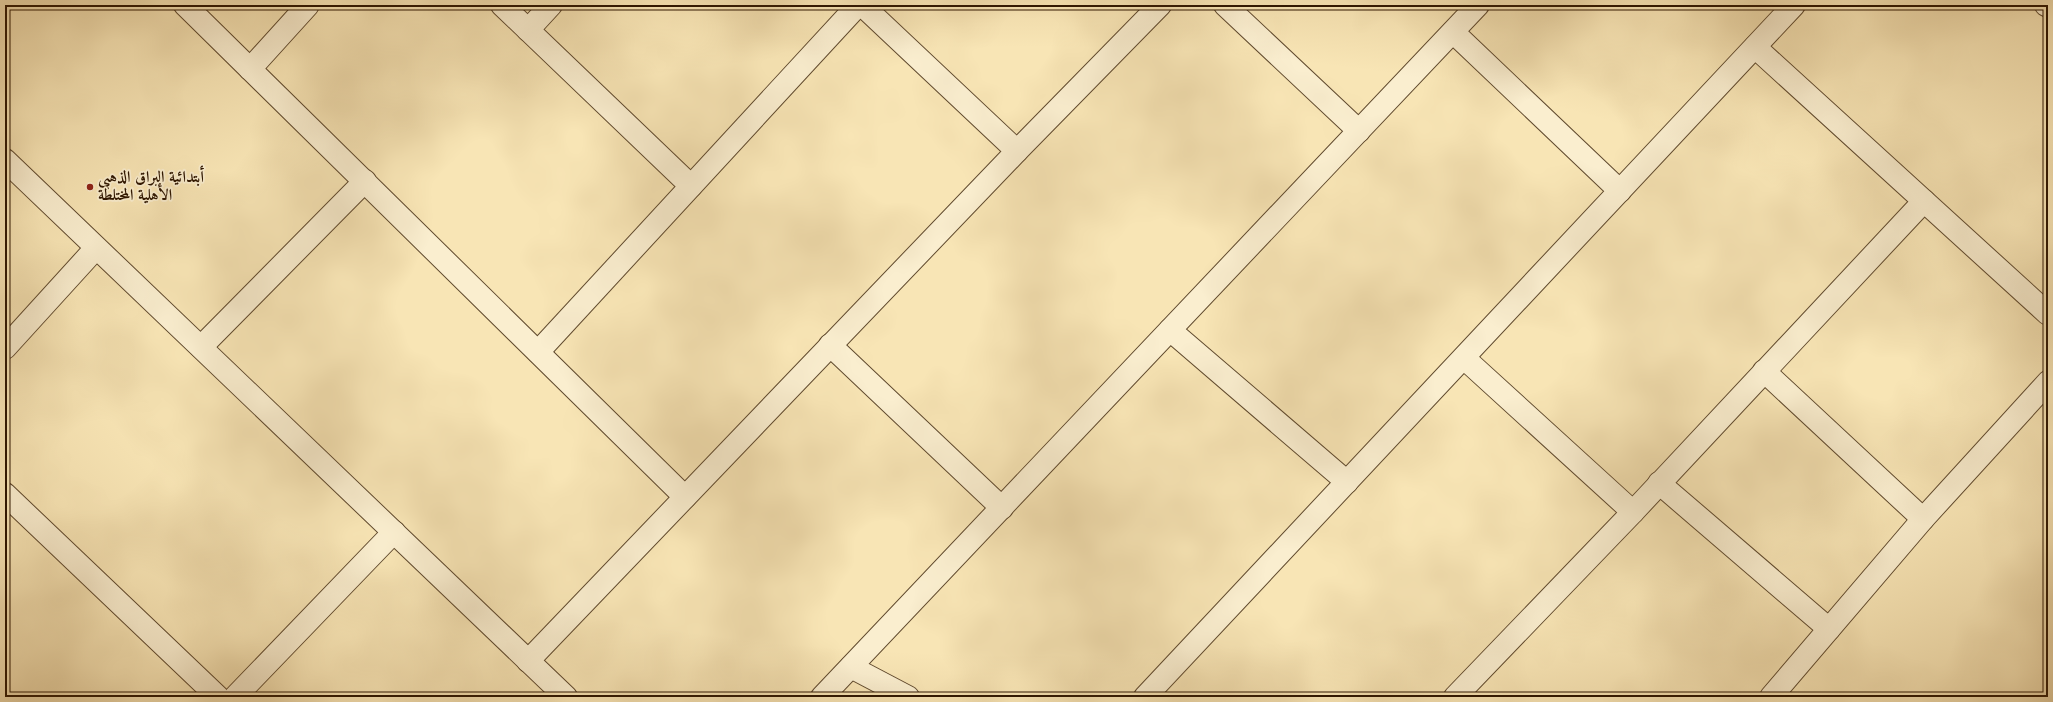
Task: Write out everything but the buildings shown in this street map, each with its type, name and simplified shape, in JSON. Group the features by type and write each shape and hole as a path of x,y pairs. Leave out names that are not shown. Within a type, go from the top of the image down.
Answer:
{"street":[{"path":"185,5 686,497"},
{"path":"250,69 308,5"},
{"path":"502,5 691,186"},
{"path":"528,30 551,5"},
{"path":"538,352 858,5"},
{"path":"862,5 1016,152"},
{"path":"528,660 1016,152 1160,5"},
{"path":"1225,5 1359,131"},
{"path":"822,697 1478,5"},
{"path":"1145,697 1794,5"},
{"path":"1453,32 1620,191"},
{"path":"1755,47 2048,314"},
{"path":"5,160 566,697"},
{"path":"201,347 365,181"},
{"path":"1455,697 1633,512 1924,201"},
{"path":"5,348 96,248"},
{"path":"1170,330 1347,482"},
{"path":"830,345 1002,508"},
{"path":"1464,358 1633,512"},
{"path":"1764,371 1922,519"},
{"path":"1771,697 1922,519 2048,382"},
{"path":"1659,483 1829,629"},
{"path":"5,494 218,697"},
{"path":"235,697 394,532"},
{"path":"851,667 908,697"}],"place":[{"name":"أبتدائية البراق الذهبي الأهلية المختلطة","path":"90,187"}]}
